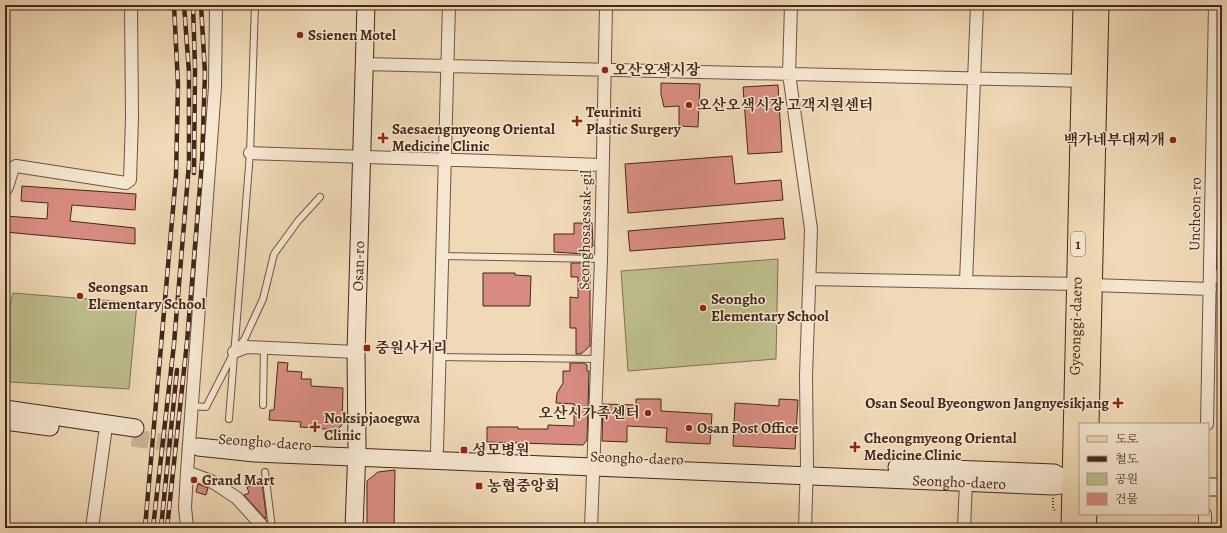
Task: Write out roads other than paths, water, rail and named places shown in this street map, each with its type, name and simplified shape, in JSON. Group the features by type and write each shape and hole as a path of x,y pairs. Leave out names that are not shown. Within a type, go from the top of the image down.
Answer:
{"main road":[{"name":"Osan-ro","path":"354,528 357,453 356,352 366,5"},
{"name":"Gyeonggi-daero","path":"1071,528 1076,483 1084,284 1089,81 1083,5"},
{"name":"Gyeonggi-daero","path":"1089,81 1099,5"},
{"name":"Gyeonggi-daero","path":"1084,284 1089,423"},
{"path":"5,409 134,433 105,434 5,421"},
{"name":"Seongho-daero","path":"199,442 254,444 357,453 806,470 1054,473 1076,483"},
{"name":"Seongho-daero","path":"357,453 437,450 594,462"},
{"name":"Seongho-daero","path":"806,470 966,482 1054,486 1076,483"},
{"path":"1209,487 1222,487"},
{"path":"1086,528 1087,515"}],"street":[{"path":"5,190 13,168 16,166 126,183 130,180 132,118 132,5"},
{"path":"187,528 185,507 191,406 215,87 216,5"},
{"path":"437,450 449,5"},
{"name":"Seonghosaessak-gil","path":"591,528 601,259 606,5"},
{"path":"791,5 789,74 811,229 806,376 805,528"},
{"path":"966,282 977,5"},
{"name":"Uncheon-ro","path":"1207,423 1210,289 1216,276 1215,5"},
{"path":"364,64 1089,81"},
{"path":"250,153 602,165"},
{"path":"810,280 1084,284 1210,289"},
{"path":"234,352 247,347 356,352"},
{"path":"92,528 105,434"},
{"path":"187,472 211,482 237,498 264,528"},
{"path":"964,528 966,482"},
{"path":"1204,528 1205,515"}],"lane":[{"path":"229,419 250,153 255,5"},
{"path":"191,406 206,407 234,352 244,340 263,300 274,254 298,221 320,197"},
{"path":"442,256 601,259"},
{"path":"263,405 264,348"},
{"path":"439,357 597,359"},
{"path":"265,472 272,528"}],"tunnel":[{"path":"132,438 198,447"}],"railway":[{"path":"145,528 176,175 178,85 174,5"},
{"path":"153,528 174,344 189,164 189,72 184,5"},
{"path":"193,5 195,68 194,173"},
{"path":"167,528 187,342 202,162 205,73 201,5"},
{"path":"161,528 177,370"}],"place":[{"name":"Ssienen Motel","path":"300,35"},
{"name":"오산오색시장","path":"605,70"},
{"name":"오산오색시장 고객지원센터","path":"689,105"},
{"name":"Teuriniti Plastic Surgery","path":"577,121"},
{"name":"Saesaengmyeong Oriental Medicine Clinic","path":"383,138"},
{"name":"백가네부대찌개","path":"1173,140"},
{"name":"Seongsan Elementary School","path":"80,296"},
{"name":"Seongho Elementary School","path":"703,308"},
{"name":"중원사거리","path":"367,348"},
{"name":"Osan Seoul Byeongwon Jangnyesikjang","path":"1118,403"},
{"name":"오산시가족센터","path":"648,413"},
{"name":"Noksipjaoegwa Clinic","path":"315,427"},
{"name":"Osan Post Office","path":"689,428"},
{"name":"Cheongmyeong Oriental Medicine Clinic","path":"855,447"},
{"name":"성모병원","path":"464,450"},
{"name":"Grand Mart","path":"194,480"},
{"name":"농협중앙회","path":"479,486"}]}
